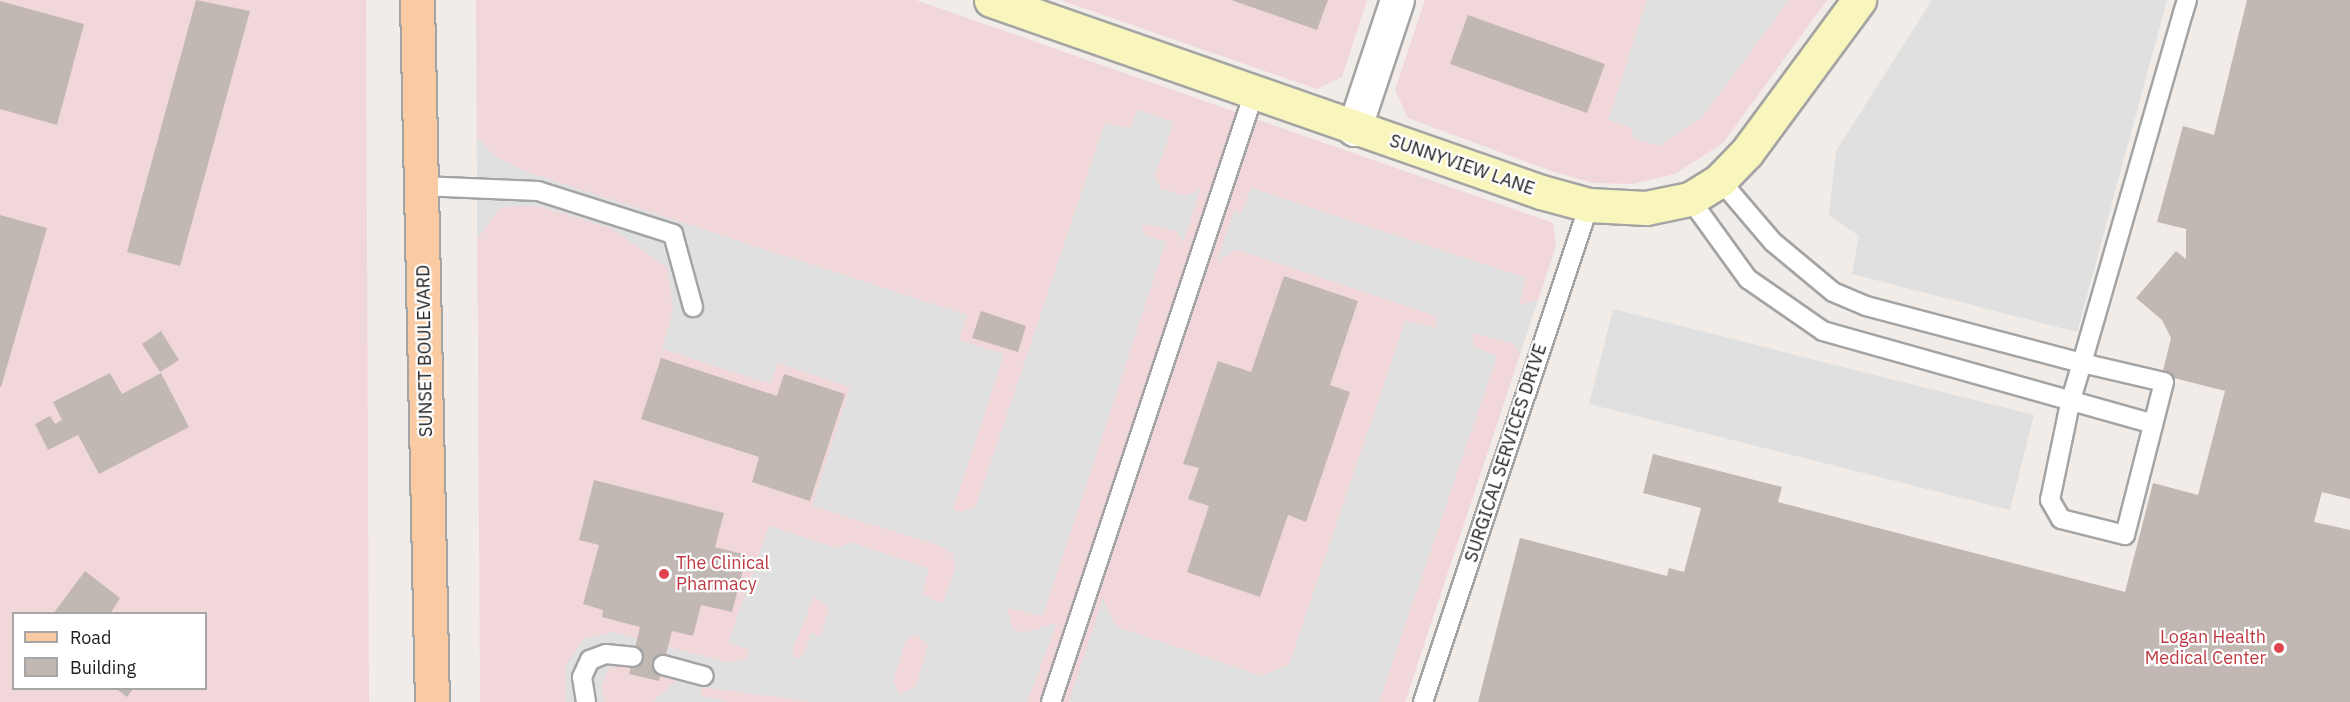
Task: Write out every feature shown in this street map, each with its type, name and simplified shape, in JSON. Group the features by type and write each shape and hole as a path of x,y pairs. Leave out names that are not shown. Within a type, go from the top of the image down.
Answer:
{"main road":[{"name":"SUNSET BOULEVARD","path":"417,0 432,702"}],"street":[{"name":"SUNNYVIEW LANE","path":"991,0 1354,129 1589,205 1646,208 1690,199 1720,180 1769,124 1859,0"},
{"path":"1354,129 1397,0"}],"lane":[{"path":"1720,180 1773,242 1833,292 1866,306 2082,363 2164,382 2125,535 2061,519 2050,500 2070,403 2082,363 2187,0"},
{"path":"1051,702 1254,93"},
{"path":"421,186 538,191 673,234 693,307"},
{"path":"1690,199 1748,279 1823,331 2070,403 2153,424"},
{"name":"SURGICAL SERVICES DRIVE","path":"1423,702 1589,205"},
{"path":"586,702 582,676 590,660 606,654 633,657"},
{"path":"663,665 704,676"}],"shaded area":[{"path":"0,0 366,0 369,702 0,702"},
{"path":"476,0 916,0 1553,223 1556,246 1405,702 480,702"},
{"path":"1060,0 1367,0 1342,77 1317,89"},
{"path":"1425,0 1827,0 1723,143 1675,174 1632,184 1593,183 1554,172 1408,118 1395,90"},
{"path":"1647,0 1789,0 1703,116 1660,146 1633,138 1632,128 1608,120"},
{"path":"1932,0 2167,0 2077,332 1852,274 1859,236 1829,215 1836,151"},
{"path":"1137,110 1174,122 1155,175 1160,188 1186,196 1200,189 1183,243 1177,231 1143,224 1143,234 1166,242 1043,616 1007,608 1013,629 1022,633 1057,623 1027,702 813,702 702,687 700,695 729,702 652,702 676,681 622,665 608,668 601,688 605,702 566,702 565,668 583,639 613,632 726,662 746,660 749,650 728,643 769,526 837,548 851,542 929,568 922,593 937,603 944,601 955,569 953,555 941,546 812,506 850,387 778,363 771,384 662,349 673,311 667,267 612,229 539,206 511,206 500,208 477,239 477,137 494,156 527,172 967,315 959,340 1004,354 953,509 960,512 976,506 1105,123 1130,128","holes":["814,597 829,608 821,636 811,633 804,655 796,659 792,651","918,635 928,646 915,687 900,694 893,681 906,640"]},
{"path":"1251,188 1526,278 1519,305 1538,299 1520,353 1512,343 1472,333 1474,347 1497,356 1379,702 1069,702 1103,598 1115,626 1261,676 1289,665 1405,321 1436,328 1436,316 1237,250 1217,261 1234,210 1241,214"},
{"path":"1613,309 2034,415 2010,510 1589,404"}],"building":[{"path":"196,0 250,11 180,266 127,252"},
{"path":"1231,0 1328,0 1317,30"},
{"path":"2247,0 2350,0 2350,499 2322,492 2314,522 2350,530 2350,702 1478,702 1520,538 1667,576 1669,568 1684,572 1701,508 1643,493 1653,454 1782,487 1778,502 2125,592 2153,483 2198,495 2225,391 2162,375 2171,338 2162,320 2136,298 2176,251 2186,259 2186,229 2157,222 2183,126 2214,135"},
{"path":"0,1 84,24 57,125 0,109"},
{"path":"1468,15 1605,64 1587,113 1450,64"},
{"path":"0,215 47,228 1,387 0,387"},
{"path":"1284,276 1358,301 1330,385 1350,392 1306,522 1288,515 1260,597 1187,572 1209,506 1188,499 1199,468 1183,464 1218,361 1251,372"},
{"path":"981,311 1026,326 1018,352 972,338"},
{"path":"161,331 179,360 160,372 142,344"},
{"path":"661,358 777,396 784,374 845,394 810,501 752,482 759,457 641,419"},
{"path":"110,373 122,394 161,373 189,427 99,474 78,435 48,450 35,424 50,416 55,424 62,420 53,402"},
{"path":"594,480 724,513 715,547 747,555 732,612 701,605 693,636 672,631 659,681 629,674 640,627 602,617 603,610 583,604 599,545 579,540"},
{"path":"85,571 120,598 111,612 54,612"},
{"path":"118,690 132,690 127,697"}],"place":[{"name":"The Clinical Pharmacy","path":"664,574"},
{"name":"Logan Health Medical Center","path":"2279,648"}]}
